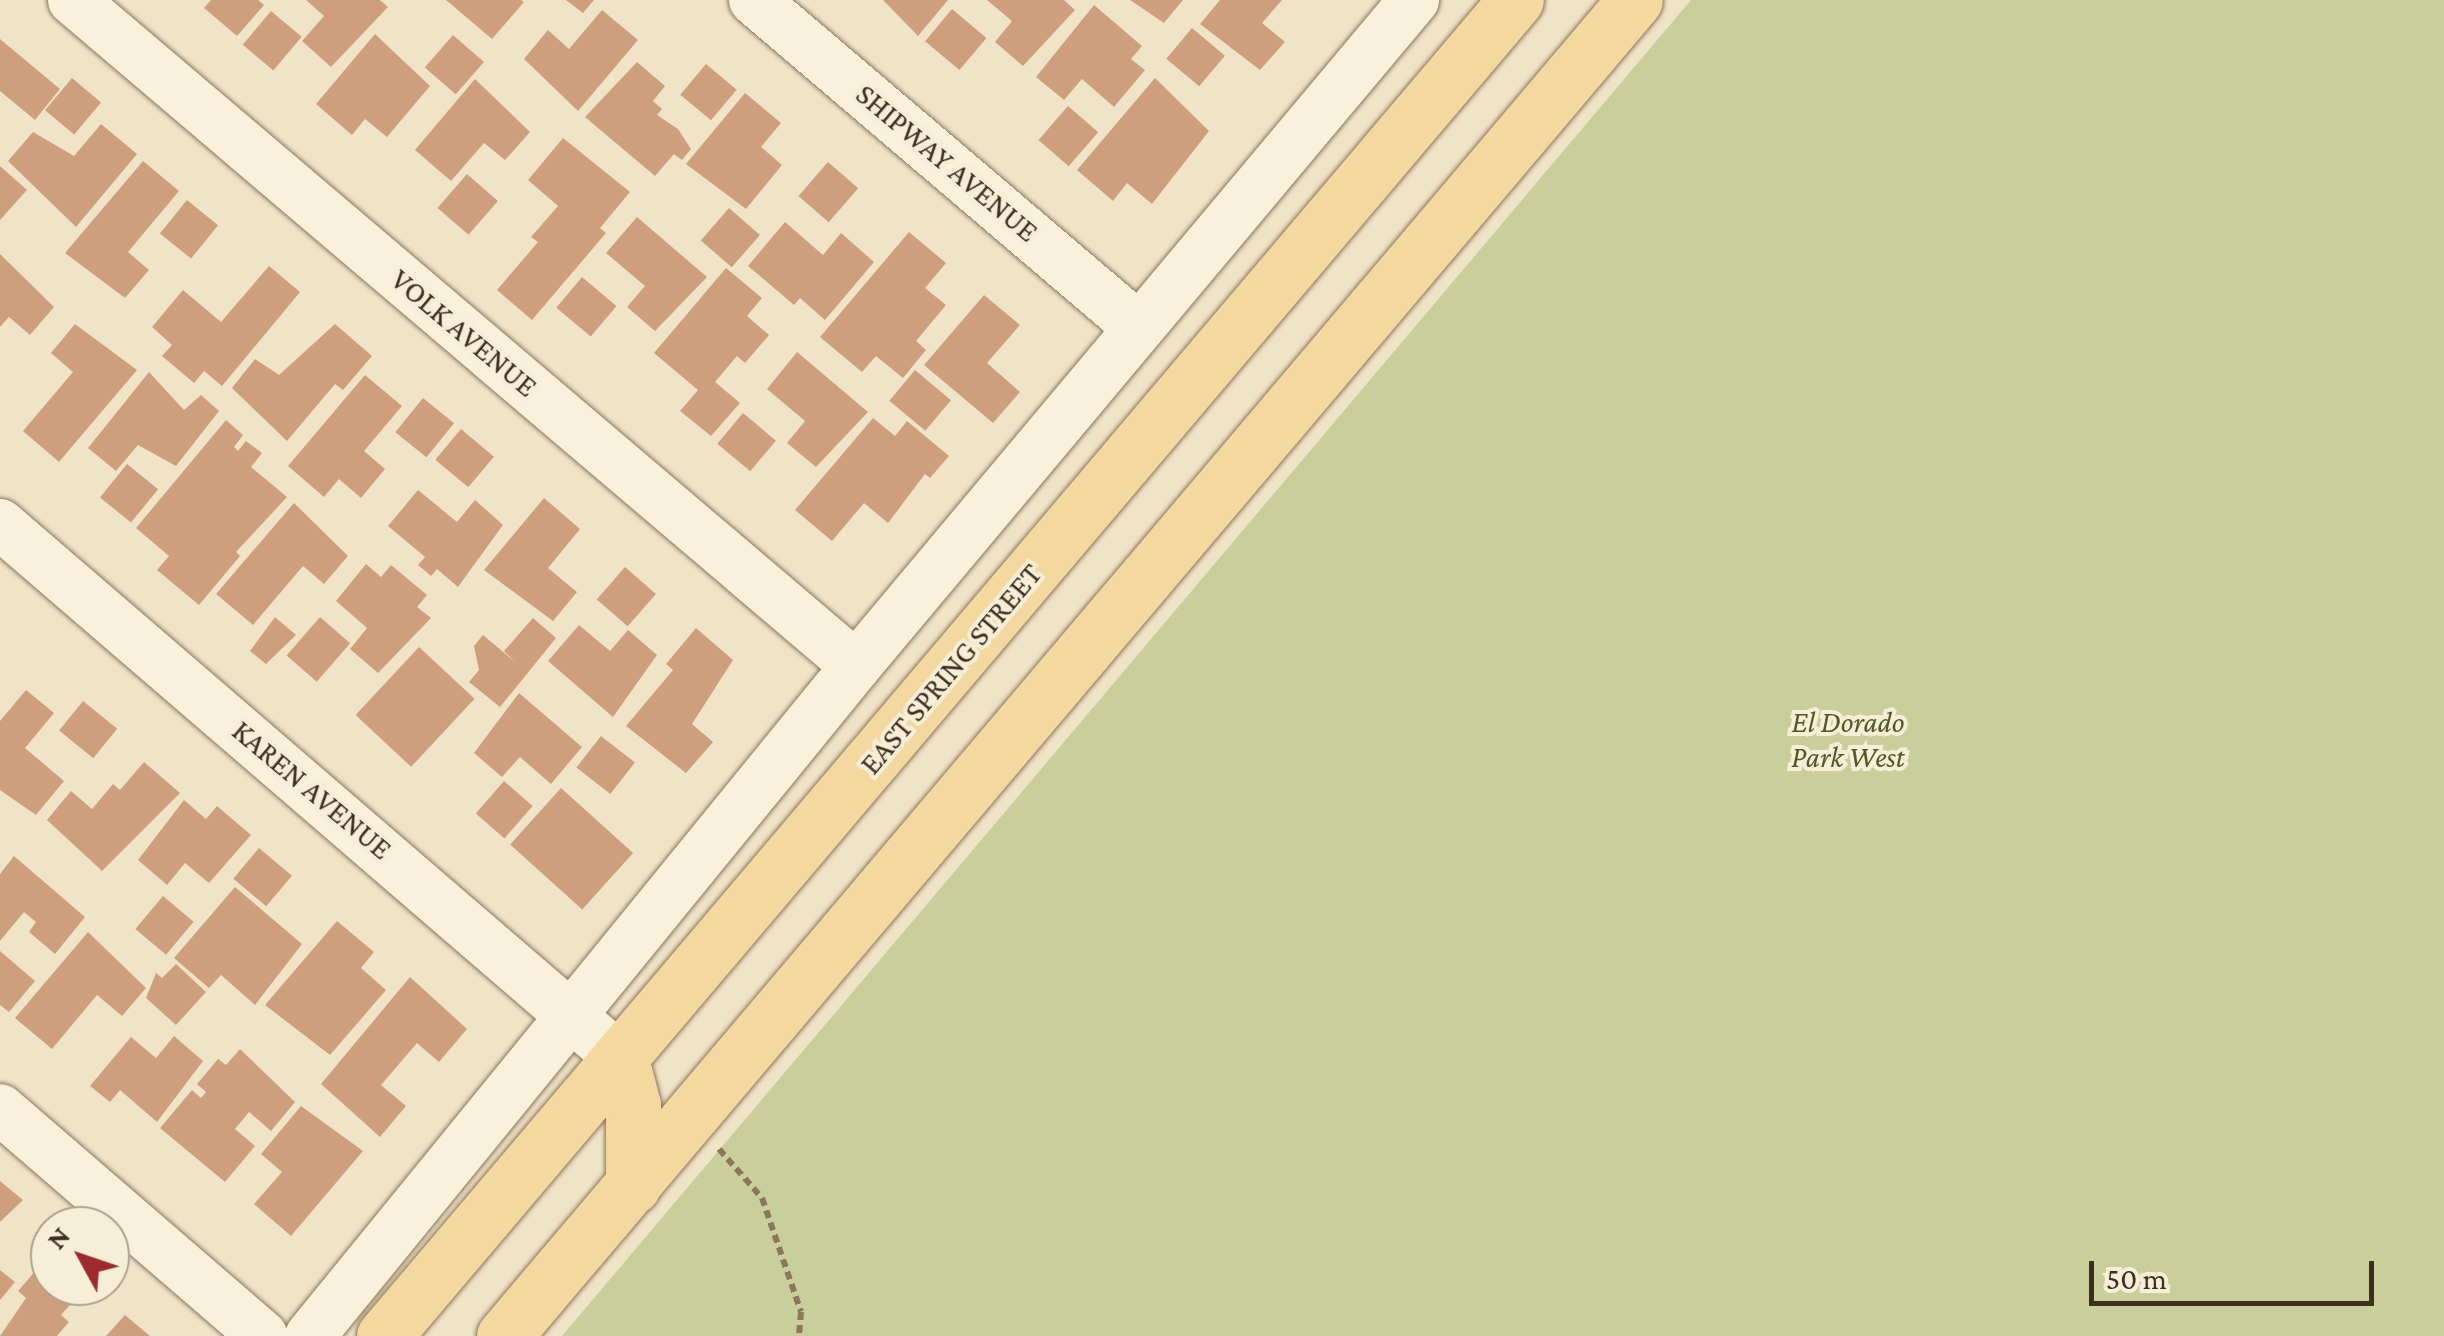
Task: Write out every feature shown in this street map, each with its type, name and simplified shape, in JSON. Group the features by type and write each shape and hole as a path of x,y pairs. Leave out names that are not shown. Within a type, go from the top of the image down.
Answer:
{"main road":[{"name":"EAST SPRING STREET","path":"384,1336 1516,0"},
{"path":"504,1336 1635,0"},
{"path":"621,1059 633,1105 633,1186"}],"street":[{"name":"VOLK AVENUE","path":"72,0 856,666"},
{"name":"SHIPWAY AVENUE","path":"754,0 1138,327"},
{"path":"310,1336 856,666 1414,0"},
{"name":"KAREN AVENUE","path":"0,524 572,1012 621,1059"},
{"path":"0,1108 263,1336"}],"path":[{"path":"692,1118 762,1198 801,1312 798,1336"}],"green space":[{"name":"El Dorado Park West","path":"1691,0 2444,0 2444,1336 562,1336"}],"building":[{"path":"211,0 258,0 264,5 237,36 204,8"},
{"path":"306,0 380,0 388,7 331,67 302,41 324,16"},
{"path":"446,0 521,0 524,2 492,39"},
{"path":"566,0 594,0 583,13"},
{"path":"883,0 948,0 918,36"},
{"path":"987,0 1064,0 1075,10 1023,66 995,42 1012,21"},
{"path":"1130,0 1183,0 1164,23"},
{"path":"1220,0 1282,0 1262,23 1285,42 1260,70 1200,24"},
{"path":"1094,5 1142,46 1131,59 1145,70 1114,107 1082,79 1064,100 1036,77"},
{"path":"952,9 986,38 959,70 925,41"},
{"path":"602,10 638,40 578,111 524,59 548,30 569,49"},
{"path":"271,11 302,37 273,70 243,45"},
{"path":"1192,28 1225,56 1199,86 1166,59"},
{"path":"375,34 430,86 387,137 365,119 352,135 316,104"},
{"path":"453,35 484,62 456,94 425,67"},
{"path":"0,39 60,89 35,120 0,91"},
{"path":"637,62 665,86 653,101 662,109 657,115 678,129 691,149 682,160 674,154 655,176 585,117"},
{"path":"706,64 737,90 711,120 680,95"},
{"path":"72,78 101,102 74,135 45,110"},
{"path":"1155,78 1209,131 1152,204 1127,183 1113,201 1077,170"},
{"path":"475,79 530,132 505,160 484,143 451,181 415,150"},
{"path":"745,93 781,123 761,147 782,165 746,209 686,164"},
{"path":"1068,106 1098,132 1069,166 1038,140"},
{"path":"101,124 137,154 76,227 8,161 33,132 74,156"},
{"path":"563,138 630,192 600,228 606,233 532,320 497,290 538,242 531,237 558,206 528,180"},
{"path":"143,161 179,191 128,252 149,270 125,298 65,253"},
{"path":"828,162 858,188 829,222 798,196"},
{"path":"0,166 27,190 0,220"},
{"path":"467,174 498,201 468,235 437,208"},
{"path":"187,200 218,225 191,259 160,233"},
{"path":"729,208 760,235 732,267 701,240"},
{"path":"637,217 707,277 655,331 627,307 645,286 606,253"},
{"path":"785,222 823,255 841,233 874,262 825,320 800,298 794,305 748,266"},
{"path":"909,232 946,263 925,288 946,305 916,341 926,350 903,378 876,356 862,372 820,337"},
{"path":"0,254 54,307 30,335 9,317 0,327"},
{"path":"269,266 300,292 222,386 204,371 194,383 162,356 172,345 152,327 183,290 221,322"},
{"path":"726,268 762,298 747,316 769,335 745,363 737,356 715,382 740,403 711,436 680,411 698,390 654,353"},
{"path":"582,277 616,306 591,337 556,308"},
{"path":"984,295 1020,325 987,363 1020,392 993,423 924,365"},
{"path":"75,324 137,370 59,462 23,431 73,372 51,353"},
{"path":"335,324 372,356 343,390 335,384 287,441 232,388 255,359 279,375"},
{"path":"797,352 868,412 816,467 787,443 805,421 767,389"},
{"path":"915,370 951,400 925,431 889,401"},
{"path":"149,372 184,410 201,395 219,411 176,466 138,445 116,471 88,448"},
{"path":"365,375 402,406 364,451 385,469 361,498 339,479 324,497 288,466"},
{"path":"423,398 454,423 426,457 395,432"},
{"path":"743,413 776,441 750,471 717,444"},
{"path":"873,418 895,436 907,421 949,456 930,478 925,474 888,523 864,503 832,541 795,510"},
{"path":"226,420 243,435 234,447 238,451 246,441 262,453 251,467 287,497 236,552 240,556 199,605 157,570 169,556 136,528"},
{"path":"461,429 494,457 468,487 435,460"},
{"path":"127,464 158,489 131,523 100,497"},
{"path":"418,490 457,522 475,500 503,525 458,587 437,569 431,576 418,565 425,557 388,526"},
{"path":"544,498 580,529 548,568 577,592 553,621 484,570"},
{"path":"294,503 348,556 324,584 303,566 253,625 216,594"},
{"path":"366,564 381,577 391,565 427,595 417,607 431,618 378,673 350,649 367,628 336,601"},
{"path":"625,567 656,594 628,626 597,599"},
{"path":"275,617 296,635 266,664 250,651"},
{"path":"320,617 350,643 317,682 287,655"},
{"path":"533,618 556,638 500,707 469,682 479,670 474,646 483,635 515,662 504,651"},
{"path":"579,625 610,651 628,630 657,655 613,717 548,661"},
{"path":"696,628 733,660 692,724 713,742 686,773 626,726 673,670 666,664"},
{"path":"419,647 475,699 411,767 356,715"},
{"path":"26,690 54,713 25,748 64,781 36,815 0,790 0,721"},
{"path":"519,693 582,747 551,784 520,757 502,777 474,753"},
{"path":"83,701 117,729 93,758 59,731"},
{"path":"601,736 635,762 610,794 576,768"},
{"path":"144,762 180,793 102,871 47,820 71,791 92,809 113,784 120,790"},
{"path":"504,781 533,806 504,838 476,813"},
{"path":"561,788 633,853 582,909 510,844"},
{"path":"184,800 206,819 217,806 251,835 209,883 185,863 167,885 138,860"},
{"path":"259,848 292,876 266,906 233,879"},
{"path":"14,856 85,917 55,954 29,932 36,922 24,912 0,941 0,874"},
{"path":"235,887 302,944 255,1005 221,975 209,988 174,958"},
{"path":"163,896 194,922 166,955 135,929"},
{"path":"337,921 374,952 361,968 386,990 330,1055 265,1005"},
{"path":"88,932 146,988 122,1016 97,995 52,1049 15,1018"},
{"path":"0,951 35,981 9,1012 0,1005"},
{"path":"176,964 206,992 176,1025 146,998 156,973 162,978"},
{"path":"410,977 467,1029 439,1062 417,1043 381,1085 406,1106 380,1137 321,1084"},
{"path":"174,1036 203,1061 157,1122 120,1090 110,1102 90,1086 131,1037 156,1058"},
{"path":"240,1049 295,1102 271,1131 249,1112 235,1129 255,1146 225,1182 160,1128 192,1090 201,1098 206,1092 197,1084 218,1059 226,1065"},
{"path":"301,1106 363,1151 291,1236 254,1204 282,1172 261,1154"},
{"path":"0,1181 23,1200 0,1222"},
{"path":"0,1270 15,1282 0,1300"},
{"path":"30,1277 30,1306 69,1306 61,1315 69,1322 57,1336 0,1336 26,1298 18,1291"},
{"path":"125,1315 150,1336 106,1336"}]}
